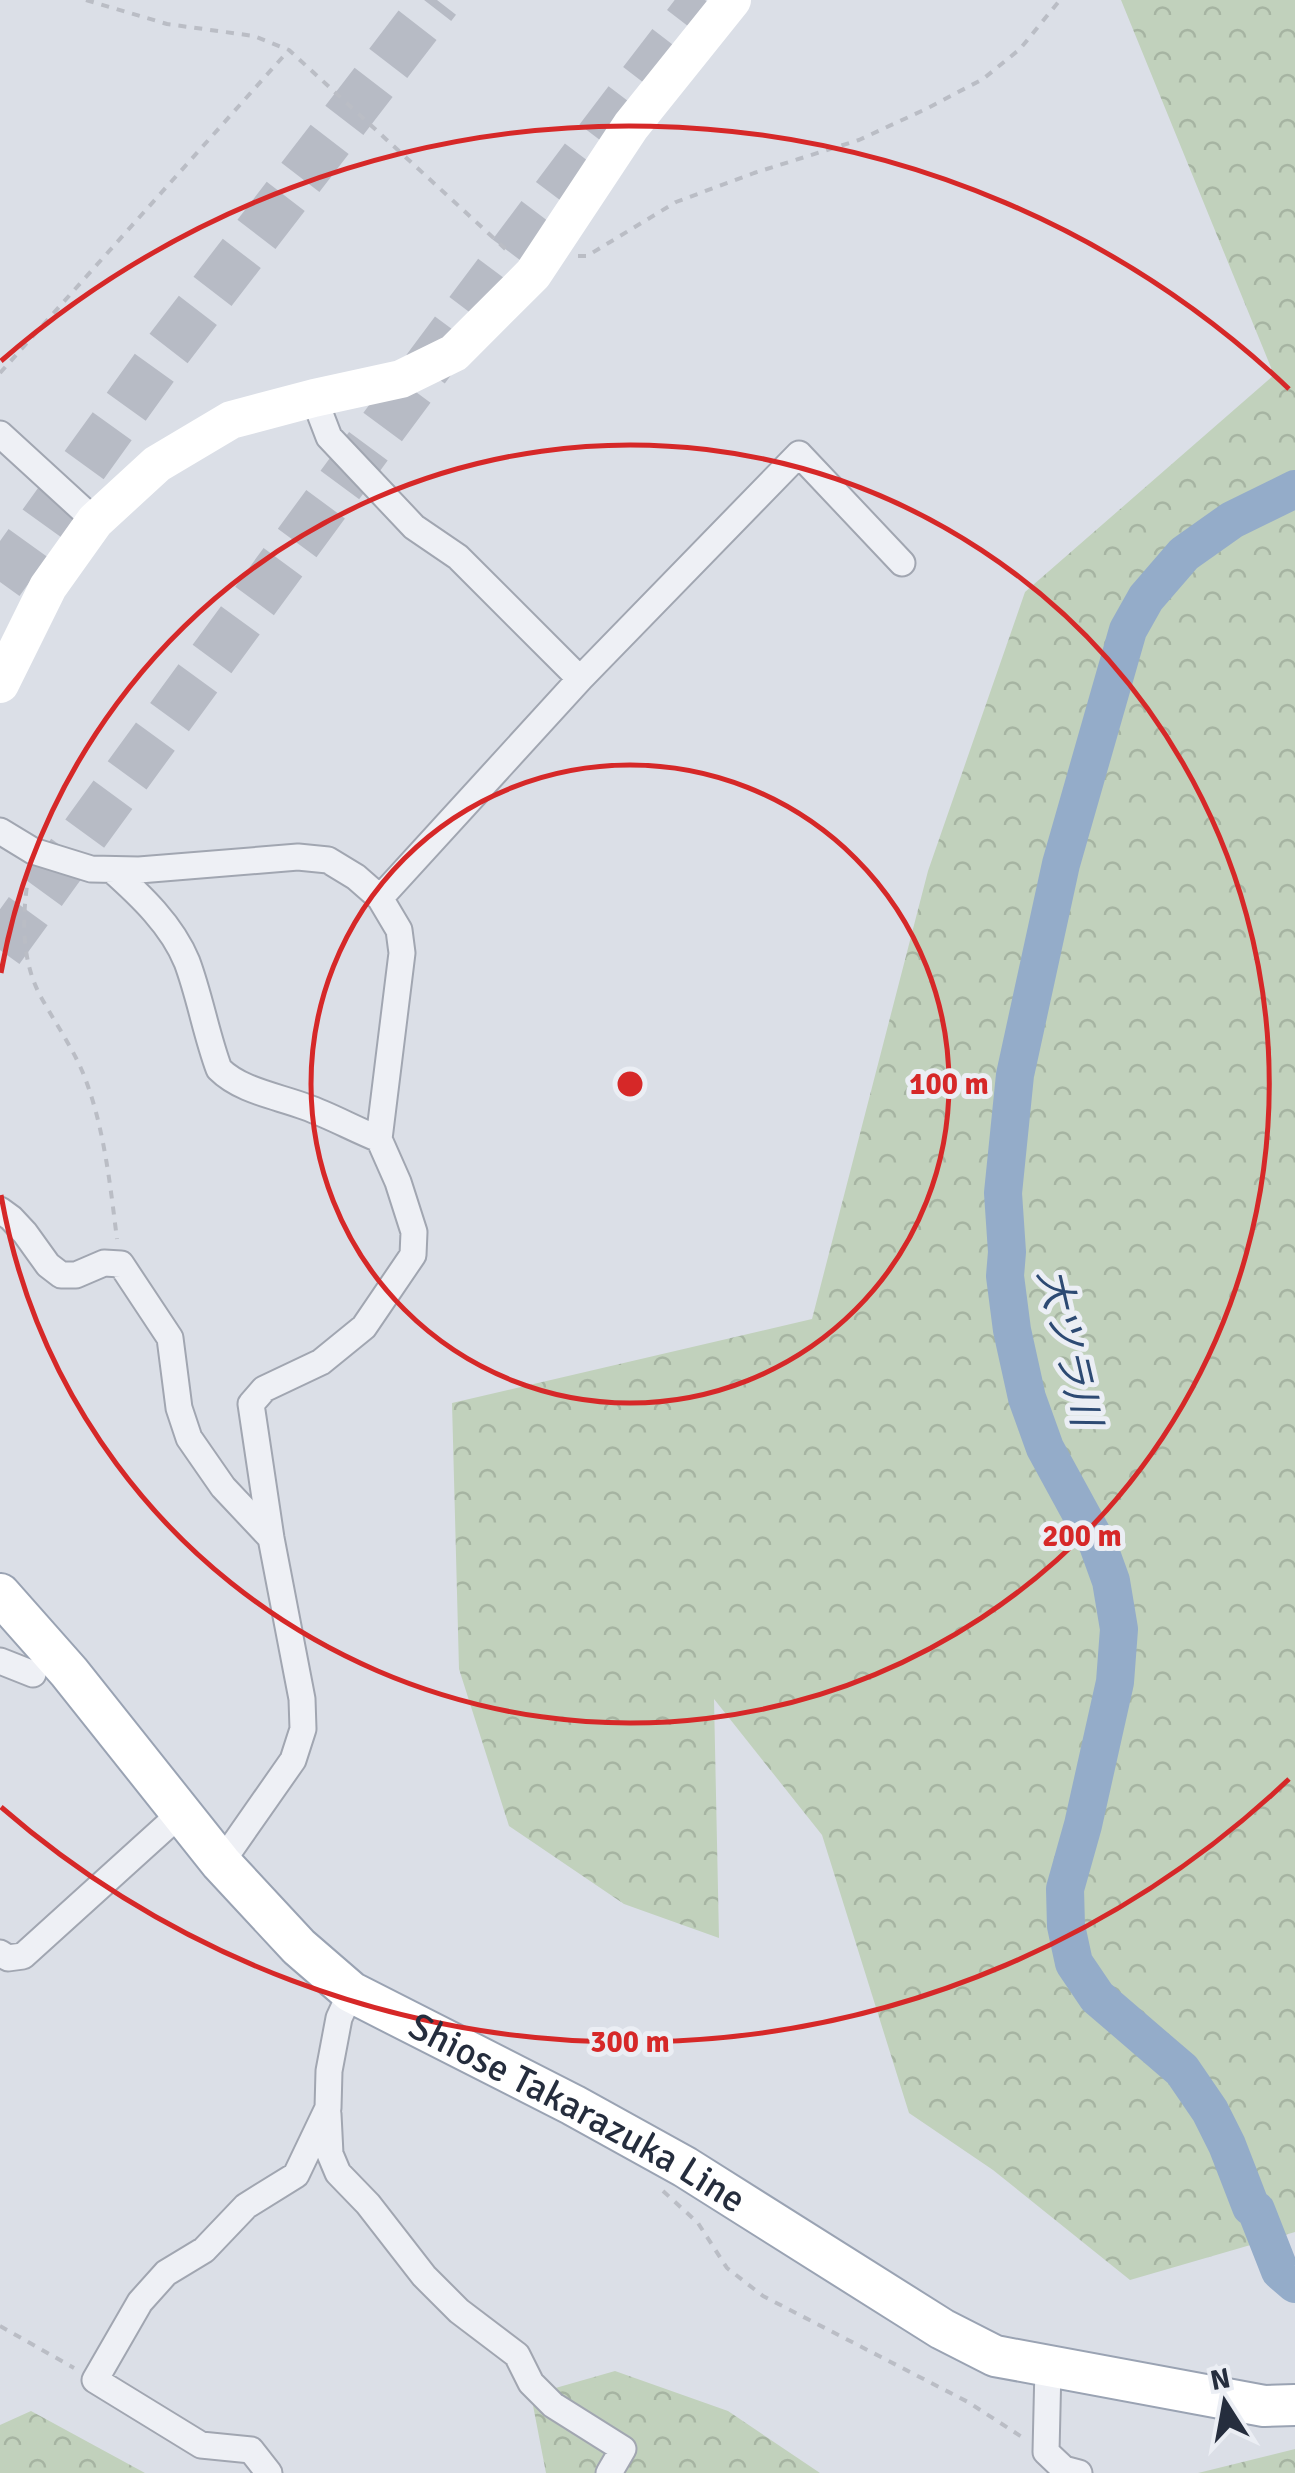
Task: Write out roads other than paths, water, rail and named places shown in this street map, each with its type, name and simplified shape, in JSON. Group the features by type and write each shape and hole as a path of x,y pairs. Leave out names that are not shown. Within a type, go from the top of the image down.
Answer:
{"main road":[{"path":"0,684 48,587 95,521 157,464 231,420 401,380 454,352 538,266 631,126 732,0"},
{"name":"Shiose Takarazuka Line","path":"0,1594 69,1672 221,1863 299,1947 351,1992 574,2105 686,2168 942,2329 996,2356 1264,2406 1295,2405"}],"street":[{"path":"314,398 328,437 414,527 458,556 580,679"},
{"path":"0,434 95,521"},
{"path":"380,898 580,679 799,454 902,563"},
{"path":"0,831 33,851 91,869 139,870 298,857 328,860 380,898 400,930 402,953 379,1138 414,1232 413,1255 364,1328 321,1362 264,1390 251,1404 271,1538 302,1699 303,1729 292,1760 221,1863"},
{"path":"112,870 141,896 185,957 219,1069 230,1080 311,1108 348,1128 379,1138"},
{"path":"0,1210 61,1275 76,1275 104,1262 121,1264 170,1338 180,1408 189,1438 223,1486 271,1538"},
{"path":"0,1661 33,1674"},
{"path":"0,1954 8,1958 22,1956 181,1813"},
{"path":"351,1992 339,2018 329,2071 330,2154 338,2172 424,2276 459,2311 517,2355 531,2383 554,2405 623,2449 609,2473"},
{"path":"269,2473 251,2450 200,2445 95,2380 140,2302 166,2273 204,2250 246,2206 296,2175 328,2108"},
{"path":"1048,2367 1046,2452 1064,2469 1079,2473"}],"waterway":[{"name":"大ツラ川","path":"1295,489 1232,520 1184,554 1146,598 1128,630 1061,864 1015,1075 1003,1193 1005,1276 1027,1398 1045,1448 1098,1545 1111,1581 1119,1629 1115,1682 1065,1889 1066,1926 1074,1963 1097,1997 1182,2070 1227,2145 1280,2271 1295,2284"}],"tunnel":[{"path":"0,582 162,357 437,0"},
{"path":"0,950 261,591 705,0"}]}
